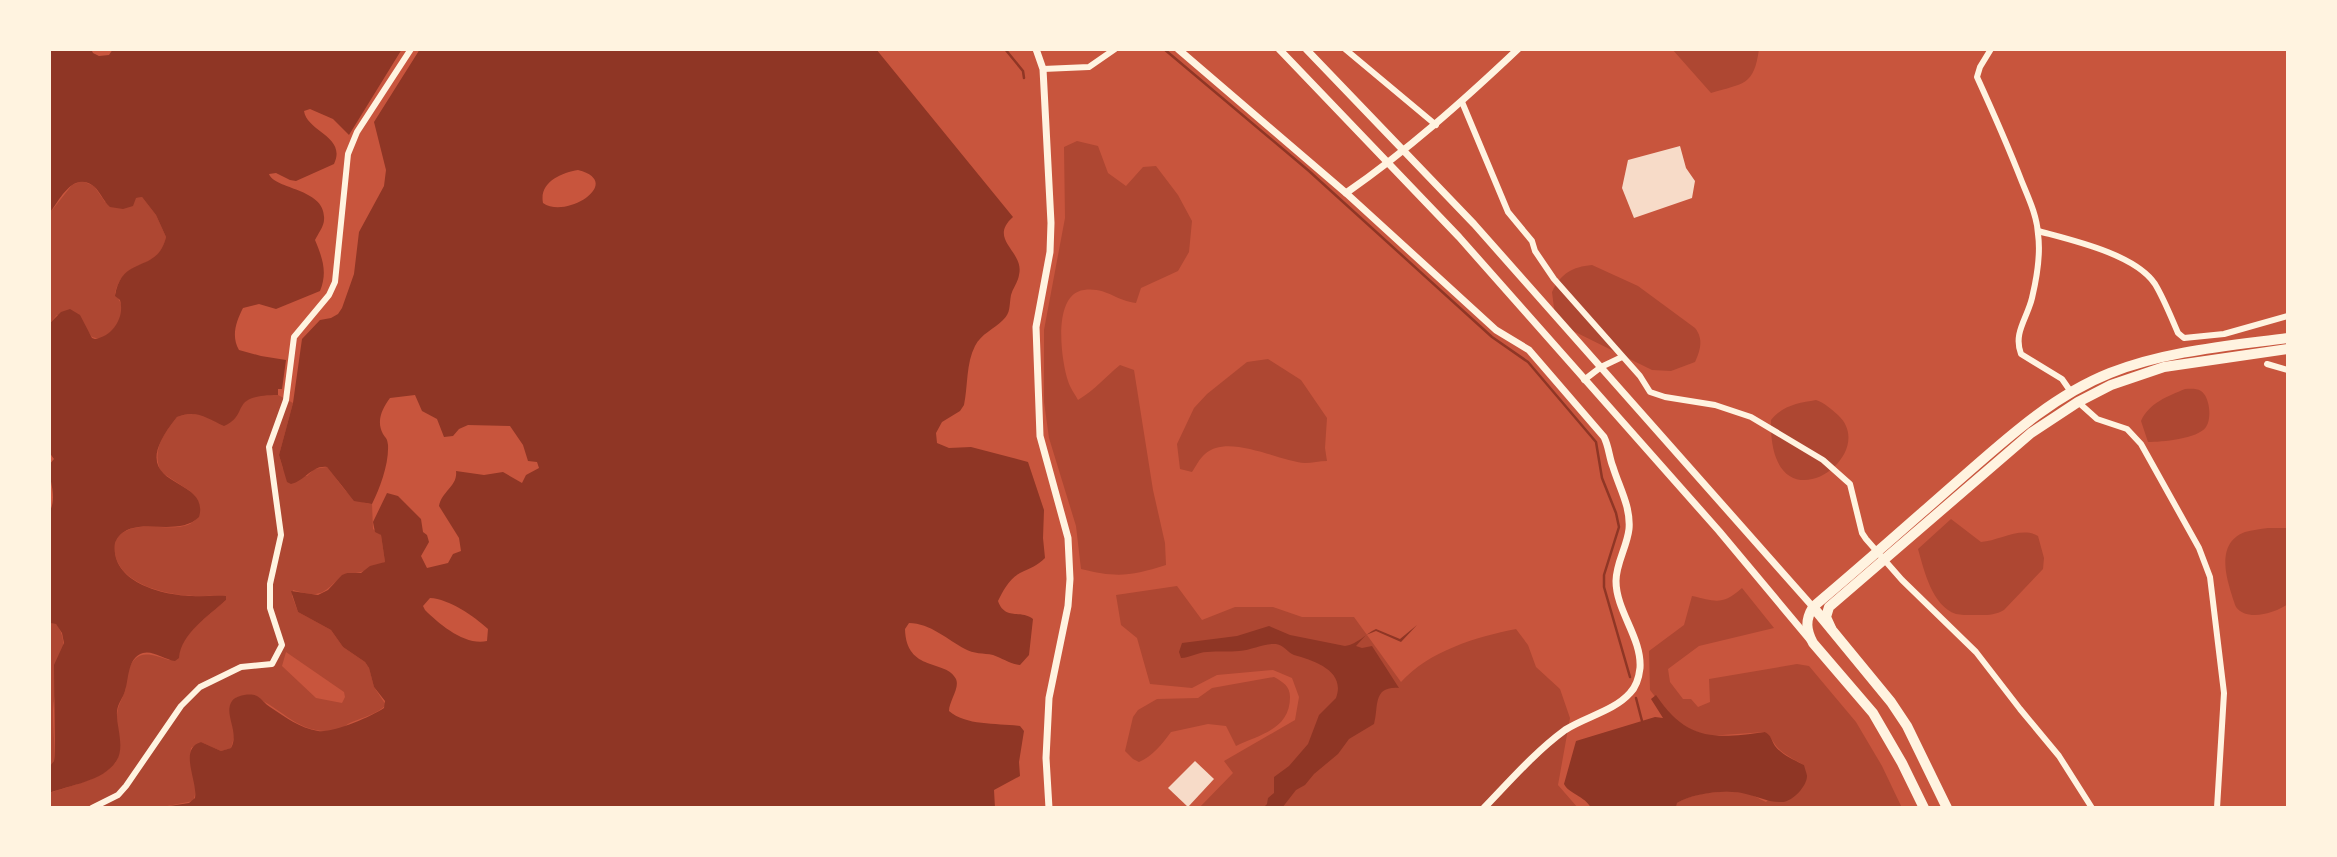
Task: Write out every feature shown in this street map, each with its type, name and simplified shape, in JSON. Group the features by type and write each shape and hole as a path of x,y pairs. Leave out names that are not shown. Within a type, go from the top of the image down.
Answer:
{"highway":[{"path":"1831,628 1826,617 1826,603 1998,446 2071,392 2138,363 2288,338"},
{"path":"1924,808 1873,713 1813,643 1807,621 2031,433 2078,402 2111,385 2164,368 2288,349"},
{"path":"1816,611 1891,702 1907,726 1947,808"}],"street":[{"path":"92,808 117,795 126,786 181,706 200,687 241,667 272,664 282,645 270,608 270,584 281,536 270,447 286,400 294,337 329,295 335,282 348,154 357,132 411,49"},
{"path":"1036,49 1043,69 1051,223 1050,252 1036,327 1040,436 1068,538 1070,579 1068,606 1049,698 1046,758 1049,808"},
{"path":"1043,69 1089,67 1115,49"},
{"path":"1178,49 1346,193 1496,330 1529,350 1604,436 1627,505 1629,531 1616,580 1618,595 1637,652 1640,667 1637,682 1630,694 1566,729 1530,760 1484,808"},
{"path":"1279,49 1459,237 1719,531 1813,643"},
{"path":"1306,49 1474,224 1816,611"},
{"path":"1345,49 1436,125"},
{"path":"1346,193 1388,164 1436,125 1518,49"},
{"path":"1991,49 1977,77 2011,153 2038,231 2039,258 2031,301 2017,338 2019,348 2021,354 2063,379 2071,392"},
{"path":"1462,102 1508,212 1532,241 1535,251 1554,279 1640,376 1650,391 1665,397 1715,405 1751,417 1823,460 1850,484 1861,533 1902,580 1976,652 2059,756 2092,808"},
{"path":"2038,231 2095,247 2141,270 2154,282 2178,333 2184,338 2214,335 2288,316"},
{"path":"2214,335 2217,348"},
{"path":"1584,380 1601,367 1622,357"},
{"path":"2267,364 2288,370"},
{"path":"2078,402 2097,419 2127,429 2141,444 2199,548 2210,577 2224,693 2217,808"},
{"path":"1804,596 1826,603"},
{"path":"1792,620 1807,621"}],"shaded area":[{"path":"49,49 91,49 99,56 109,55 113,49 402,49 349,135 333,119 310,109 304,111 312,124 331,140 335,147 337,155 334,164 296,181 276,173 269,174 273,179 318,202 323,209 324,220 315,240 324,271 320,291 276,309 259,304 243,308 237,324 235,340 239,350 286,360 282,389 278,389 278,395 252,398 242,406 232,421 224,426 196,414 177,417 161,441 157,458 161,470 170,479 192,493 199,503 199,517 178,526 131,529 122,534 115,543 121,568 140,584 180,595 226,596 226,600 190,633 179,658 175,661 147,652 134,659 118,708 120,749 117,760 111,767 96,778 49,793 49,767 55,754 54,665 64,643 56,624 49,623 49,513 53,495 49,465 54,459 49,452 49,324 61,312 70,309 80,315 92,338 107,334 116,325 121,313 120,300 115,296 119,283 132,268 155,256 162,249 166,237 156,215 142,197 136,198 133,206 123,209 110,207 92,185 85,182 72,185 49,214"},
{"path":"420,49 876,49 1013,217 1004,232 1005,239 1017,259 1019,275 1011,295 1009,312 975,346 964,405 960,411 942,422 936,433 937,443 949,448 971,447 1028,462 1044,510 1045,558 1013,579 998,601 1005,611 1033,619 1029,655 1020,665 993,655 968,651 924,626 909,623 905,629 912,653 919,659 951,673 956,679 957,686 949,711 964,719 1020,726 1024,731 1019,762 1020,776 994,790 995,808 157,808 189,803 195,798 190,766 191,751 201,742 221,751 231,748 234,736 229,712 232,701 237,697 257,696 293,722 318,731 342,727 384,708 385,701 374,687 365,662 343,647 331,630 298,612 291,591 318,595 328,590 342,575 361,573 370,566 385,562 381,535 375,532 373,522 387,493 398,496 421,519 423,532 429,542 421,556 427,568 448,563 453,554 461,551 459,538 439,506 455,481 456,471 484,475 503,472 522,483 526,475 539,468 537,462 528,461 523,445 510,426 468,425 453,436 444,437 437,419 422,411 415,395 390,398 382,411 380,424 388,452 383,476 372,504 354,501 327,467 317,468 291,484 287,482 279,455 293,403 302,339 320,320 331,318 342,308 354,274 359,232 384,186 386,170 374,122","holes":["578,170 591,176 596,183 594,190 587,197 565,207 553,207 543,203 544,189 548,184 558,176","430,598 453,605 476,619 488,629 487,641 470,640 445,627 425,610 423,606"]},
{"path":"1672,49 1759,49 1754,70 1746,81 1711,93"},
{"path":"1077,141 1098,146 1108,173 1126,186 1143,167 1156,166 1178,195 1192,221 1189,252 1178,271 1141,288 1136,303 1099,290 1084,290 1074,294 1067,303 1061,329 1065,371 1078,400 1120,365 1134,370 1153,490 1165,543 1166,565 1143,572 1114,575 1081,569 1076,526 1049,438 1044,402 1044,330 1065,218 1064,147"},
{"path":"82,181 94,186 105,202 142,197 156,215 166,237 156,256 133,268 120,281 115,293 121,306 121,318 108,334 100,339 92,337 85,327 57,315 49,324 49,214 72,185"},
{"path":"1592,265 1638,286 1695,328 1700,349 1695,362 1671,371 1652,370 1565,327 1555,316 1552,292 1568,272"},
{"path":"1268,359 1301,380 1327,418 1327,461 1305,463 1227,446 1215,448 1205,454 1192,472 1180,469 1177,444 1194,408 1247,362"},
{"path":"2185,389 2199,390 2204,394 2209,414 2206,427 2188,437 2148,442 2141,421 2144,415 2160,401"},
{"path":"257,395 278,395 293,403 279,455 283,469 307,476 314,469 327,467 351,496 372,504 373,529 381,535 385,562 362,572 347,573 323,592 312,594 293,590 292,596 298,612 331,630 343,647 365,662 374,687 386,705 375,713 339,729 321,731 307,728 261,700 249,696 236,697 235,734 231,748 221,751 201,742 191,748 195,789 193,801 157,808 49,808 49,793 96,777 117,760 120,744 117,713 134,660 149,655 169,660 179,654 191,631 226,600 214,596 182,595 154,589 130,577 121,568 115,543 123,533 133,528 185,526 194,521 200,511 190,491 161,472 157,457 160,443 177,417 194,414 208,417 218,423 232,421 242,405","holes":["286,652 344,692 342,703 316,698 282,666"]},
{"path":"1816,400 1838,415 1848,432 1846,450 1836,465 1820,476 1803,480 1787,474 1775,455 1771,420 1786,408"},
{"path":"1951,519 1981,542 2017,533 2038,536 2044,558 2043,569 2004,610 1989,615 1956,614 1948,610 1935,595 1926,577 1918,549"},
{"path":"2288,528 2288,604 2269,613 2247,614 2236,607 2227,576 2226,555 2235,538 2245,532"},
{"path":"1177,586 1202,620 1235,607 1273,607 1302,617 1354,617 1401,682 1425,662 1454,647 1516,629 1528,645 1536,667 1560,689 1570,718 1558,785 1578,808 1199,808 1233,773 1224,761 1295,720 1299,697 1292,678 1273,670 1217,675 1192,688 1150,684 1137,638 1121,625 1116,595"},
{"path":"1742,588 1774,628 1699,646 1668,669 1670,682 1683,699 1691,699 1698,707 1710,702 1709,679 1797,664 1809,666 1856,722 1882,766 1902,808 1676,808 1677,803 1684,799 1719,792 1748,794 1766,802 1804,765 1780,750 1765,732 1708,736 1682,726 1669,715 1650,690 1649,651 1684,625 1692,596 1718,601 1729,598"},
{"path":"49,623 56,624 61,633 63,654 53,710 55,754 49,767"},
{"path":"1417,625 1401,642 1376,631 1367,635 1376,629 1400,639"},
{"path":"1269,626 1290,635 1345,646 1366,636 1356,646 1372,646 1399,688 1384,690 1378,699 1374,724 1349,739 1338,754 1296,790 1282,808 1263,808 1274,793 1274,777 1289,766 1308,744 1319,715 1336,698 1337,681 1333,674 1319,664 1294,655 1276,644 1239,651 1204,652 1181,658 1179,652 1182,643 1237,636"},
{"path":"1274,677 1289,690 1289,708 1280,723 1264,734 1236,746 1226,726 1208,724 1171,732 1153,753 1139,762 1125,751 1133,717 1138,710 1157,699 1198,698 1212,688"},
{"path":"1656,695 1667,710 1691,729 1731,736 1765,732 1781,752 1804,765 1807,776 1805,784 1795,796 1783,802 1720,792 1701,794 1684,800 1677,803 1676,808 1591,808 1564,784 1576,741 1655,717 1663,718 1651,699"}],"building":[{"path":"1680,146 1686,168 1695,181 1692,198 1634,218 1622,188 1628,160"},
{"path":"1195,761 1214,779 1188,807 1168,788"}],"waterway":[{"path":"1005,49 1023,71 1024,78"},
{"path":"1164,49 1309,171 1492,337 1528,362 1596,442 1602,478 1619,527 1604,575 1604,587 1630,677"},
{"path":"1636,698 1642,721"}]}
